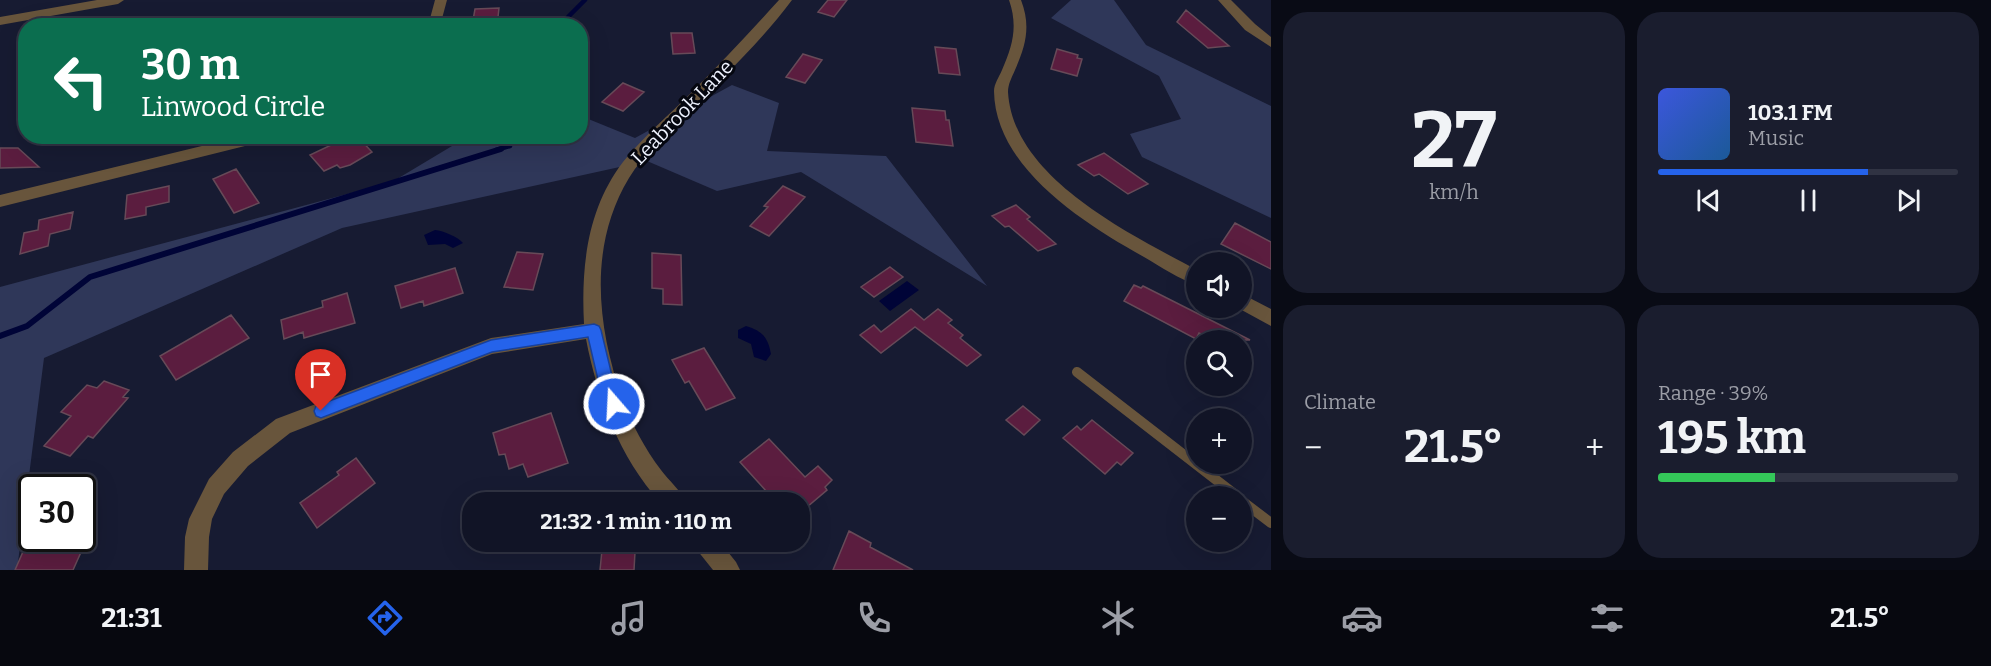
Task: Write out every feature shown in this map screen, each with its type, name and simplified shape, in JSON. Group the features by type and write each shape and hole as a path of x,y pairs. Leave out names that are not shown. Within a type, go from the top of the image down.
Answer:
{"street":[{"path":"0,21 118,0"},
{"path":"436,18 441,0"},
{"name":"Leabrook Lane","path":"666,492 648,471 622,423 606,384 594,330 591,299 592,262 598,232 607,204 634,159 733,59 786,0"},
{"path":"1015,0 1023,27 1022,41 1001,87 1001,103 1004,118 1020,147 1059,193 1132,243 1186,272"},
{"path":"1224,0 1250,27 1271,43"},
{"path":"0,201 233,144"},
{"path":"1252,308 1271,318"},
{"path":"196,570 197,536 206,508 219,484 235,463 258,442 284,426 491,346 594,330"},
{"path":"713,552 728,570"}],"lane":[{"path":"1077,372 1223,486"},
{"path":"1252,509 1271,523"}],"shaded area":[{"path":"1071,0 1114,0 1146,45 1271,106 1271,218 1142,157 1130,134 1181,119 1159,76 1051,18"},
{"path":"732,85 779,103 767,151 886,156 987,286 801,172 717,191 647,161 342,228 44,358 29,474 18,474 19,552 17,570 0,570 0,287 392,182 455,144 588,144 588,119 635,138"},
{"path":"435,230 463,243 453,248 445,244 428,245 424,235"},
{"path":"907,281 919,290 890,311 879,301"},
{"path":"746,326 757,330 766,339 771,354 766,361 754,357 751,344 738,338 738,330"}],"building":[{"path":"828,0 847,0 834,17 818,12"},
{"path":"499,8 498,18 473,18 475,9"},
{"path":"1186,10 1229,46 1208,48 1177,22"},
{"path":"671,33 692,33 695,53 673,54"},
{"path":"935,47 956,49 960,75 939,73"},
{"path":"1057,49 1078,55 1077,58 1082,59 1077,76 1051,69"},
{"path":"803,54 822,60 805,83 786,77"},
{"path":"623,83 644,92 623,111 602,102"},
{"path":"912,108 945,111 946,120 949,120 953,146 916,142"},
{"path":"333,144 364,144 372,152 350,165 340,168 337,165 324,171 310,155"},
{"path":"0,148 18,148 39,167 0,168"},
{"path":"1104,153 1148,184 1128,194 1099,174 1094,176 1078,165"},
{"path":"236,169 259,203 234,213 213,179"},
{"path":"169,186 169,202 146,207 146,215 125,219 127,195"},
{"path":"783,186 805,197 769,236 750,226 768,207 764,206"},
{"path":"1016,205 1030,217 1027,219 1056,244 1038,251 1009,226 1005,227 992,216"},
{"path":"73,212 70,229 50,234 48,246 20,254 24,233 38,230 39,220"},
{"path":"1235,223 1271,242 1271,269 1252,260 1252,252 1237,252 1221,244"},
{"path":"517,252 543,254 533,290 504,287"},
{"path":"652,253 681,255 682,305 663,304 663,289 652,288"},
{"path":"890,267 903,277 874,297 861,287"},
{"path":"455,268 463,293 424,306 423,301 401,308 395,286"},
{"path":"1134,285 1141,288 1143,286 1186,308 1186,318 1206,318 1230,330 1186,330 1186,334 1124,301"},
{"path":"347,293 355,323 304,338 303,332 284,339 281,320 323,307 322,301"},
{"path":"911,309 924,320 938,309 952,320 948,323 963,335 960,338 981,355 967,366 915,327 881,353 860,335 874,325 881,332"},
{"path":"231,315 249,338 176,380 160,356"},
{"path":"704,348 735,398 706,410 689,381 685,383 672,360"},
{"path":"104,381 129,390 123,397 128,398 93,438 88,436 70,456 44,446 71,416 61,412 87,385 97,388"},
{"path":"1023,406 1040,420 1024,435 1006,420"},
{"path":"551,413 568,463 528,477 523,464 509,469 505,454 499,455 493,433"},
{"path":"1092,420 1133,453 1121,465 1117,462 1105,474 1063,438 1077,426 1081,430"},
{"path":"769,439 805,477 818,466 832,480 825,487 827,490 810,504 810,492 767,492 740,462"},
{"path":"356,458 375,483 317,528 300,503 339,475 337,472"},
{"path":"849,531 871,543 870,547 913,570 833,570"},
{"path":"23,552 81,552 73,570 15,570"},
{"path":"602,552 635,552 634,570 600,570"}],"waterway":[{"path":"568,18 585,0"},
{"path":"496,150 510,146 509,144"},
{"path":"0,336 27,326 90,277 501,149"}],"route":[{"path":"321,411 491,346 594,330 606,384 614,404"}]}
